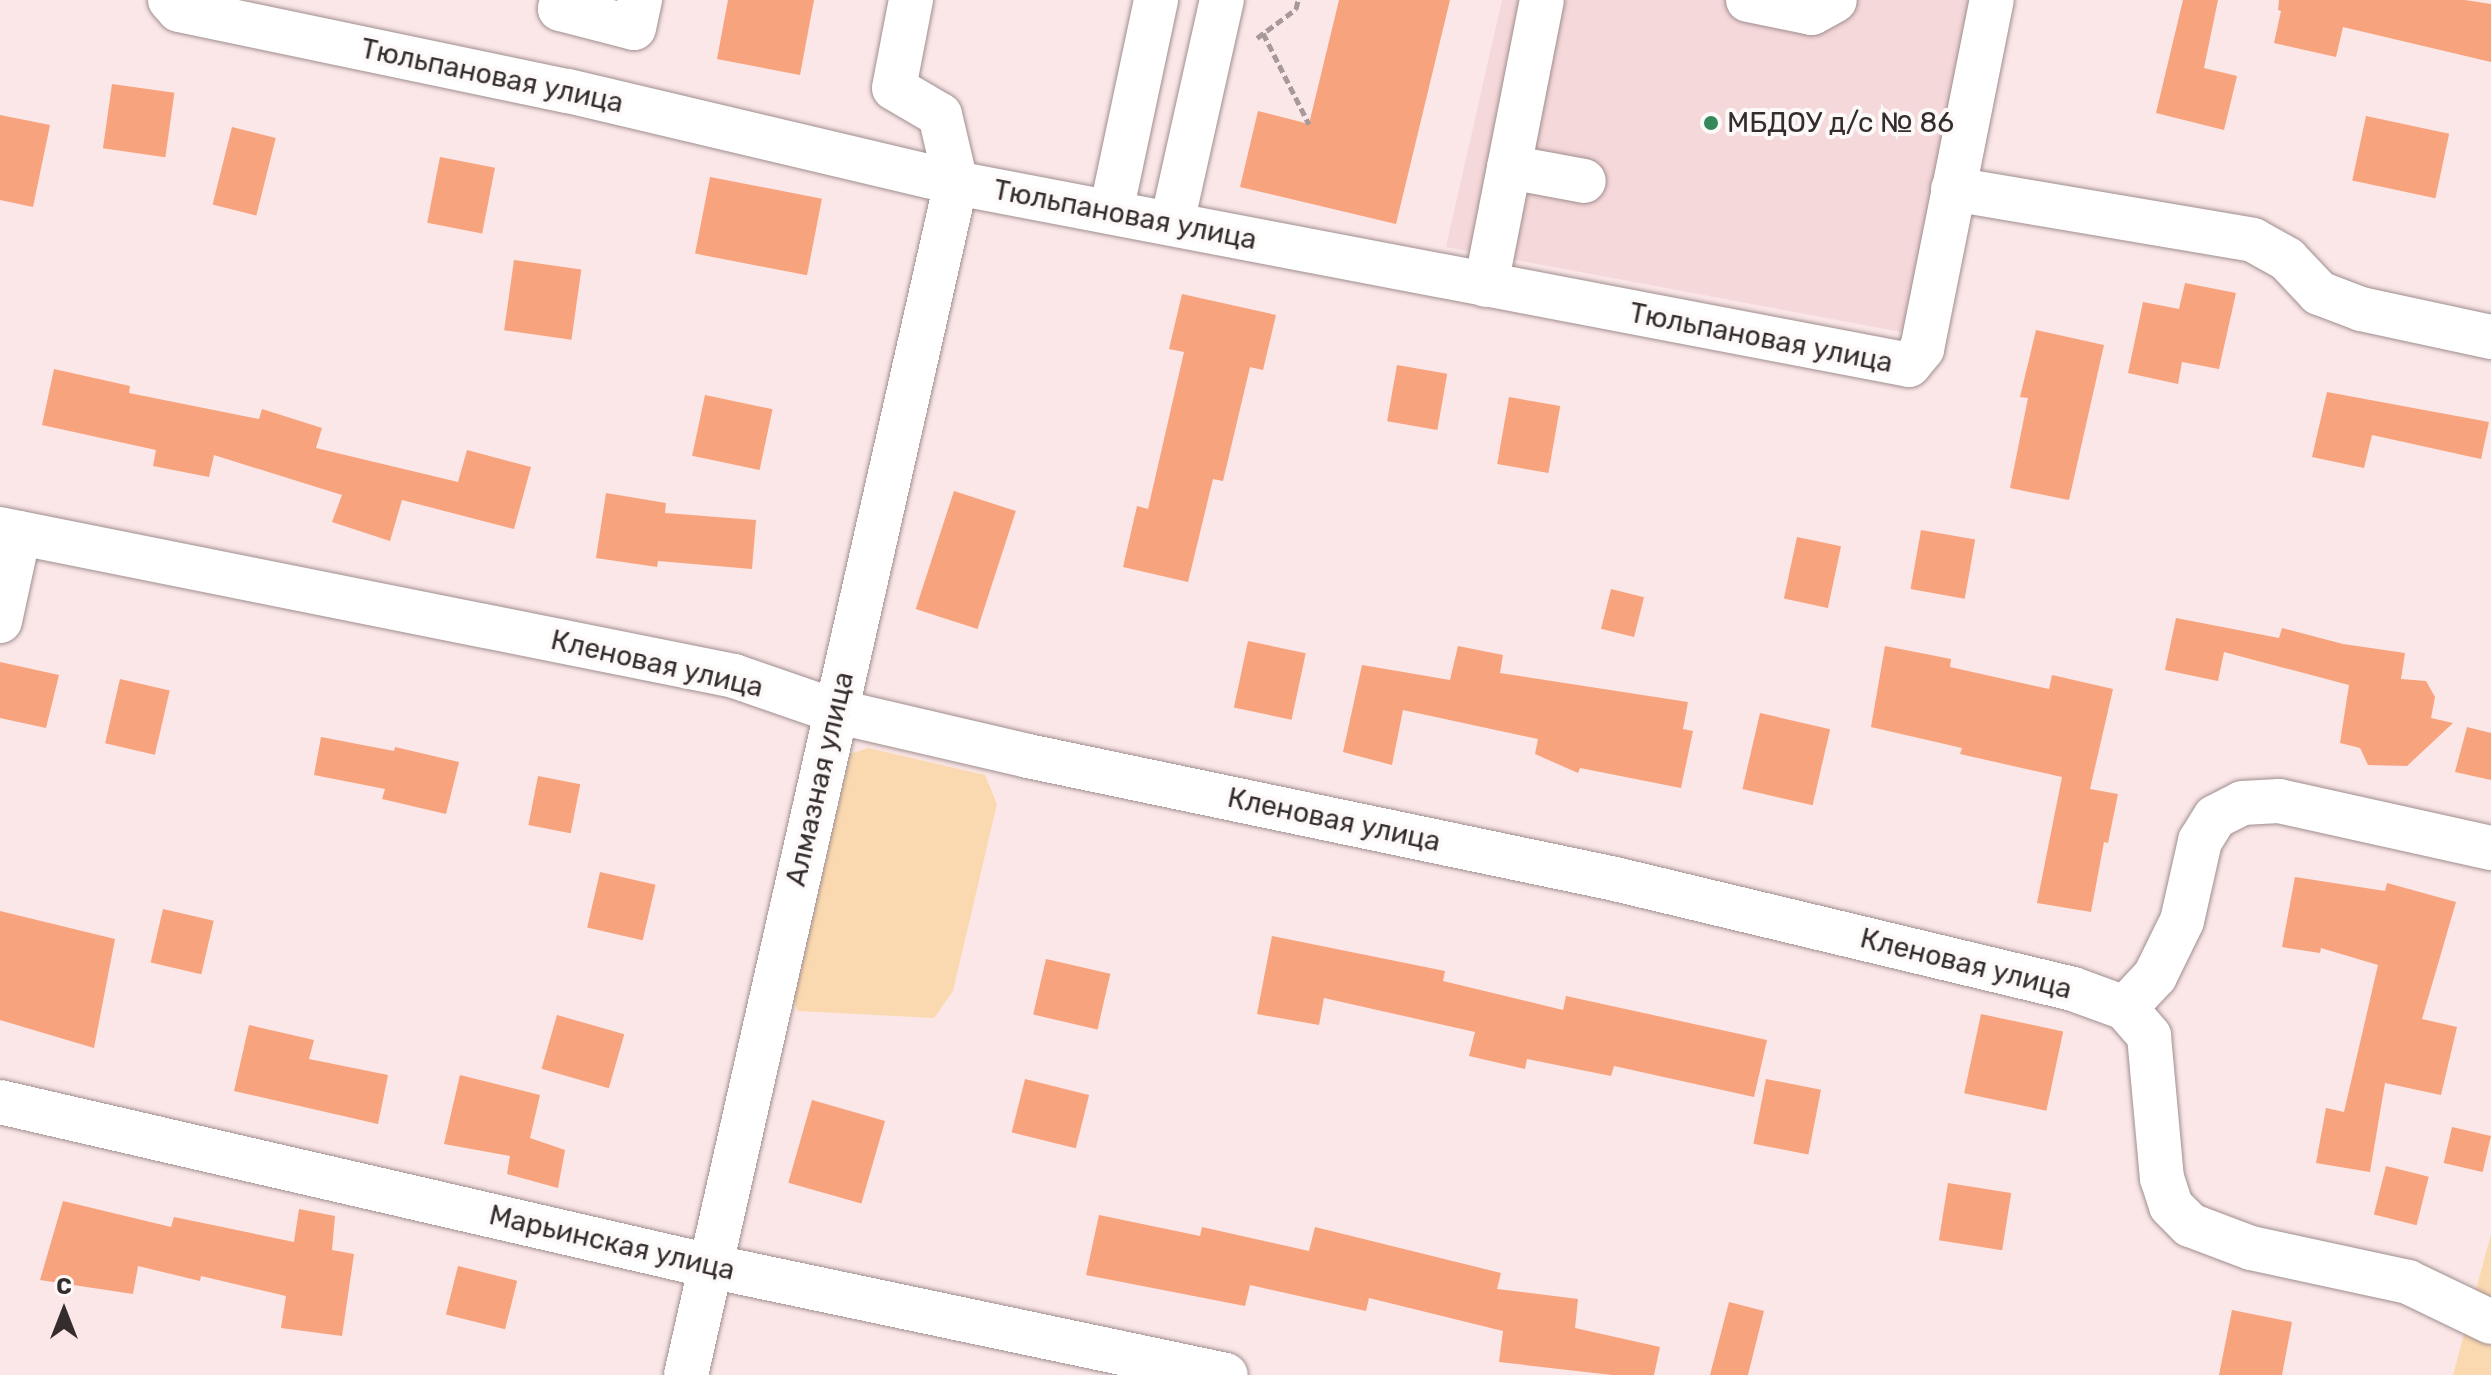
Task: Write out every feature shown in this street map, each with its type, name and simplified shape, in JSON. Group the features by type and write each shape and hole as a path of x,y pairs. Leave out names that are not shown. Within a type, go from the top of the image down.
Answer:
{"street":[{"name":"Тюльпановая улица","path":"170,0 179,10 568,91 956,183 1909,365 1922,349 1992,0"},
{"path":"562,0 560,9 634,28 640,0"},
{"path":"911,0 894,88 940,115 956,183"},
{"path":"1111,212 1156,0"},
{"path":"1172,223 1222,0"},
{"path":"1486,285 1542,0"},
{"path":"1748,0 1812,13 1835,0"},
{"path":"1509,167 1584,181"},
{"name":"Алмазная улица","path":"686,1375 956,183"},
{"path":"1953,189 2253,240 2287,259 2319,293 2361,309 2491,337"},
{"path":"0,621 10,531"},
{"name":"Кленовая улица","path":"10,531 734,676 835,711 1028,756 1615,879 2073,989 2125,1008"},
{"path":"2491,848 2279,801 2242,803 2215,817 2200,841 2182,921 2155,976 2125,1008 2149,1036 2162,1178 2171,1206 2190,1225 2251,1248 2408,1282 2491,1322"},
{"name":"Марьинская улица","path":"0,1102 710,1266 1226,1375"}],"path":[{"path":"1263,33 1309,124"}],"shaded area":[{"name":"МБДОУ д/с № 86","path":"1502,0 1972,0 1907,333 1446,247"},
{"path":"868,748 985,775 997,804 953,991 934,1018 798,1011 792,996 850,754"},
{"path":"2491,1234 2491,1375 2453,1375"}],"building":[{"path":"728,0 814,0 800,75 717,59"},
{"path":"1339,0 1450,0 1396,224 1240,187 1258,111 1309,124"},
{"path":"2183,0 2218,0 2204,68 2237,76 2224,130 2156,113"},
{"path":"2279,0 2465,0 2491,4 2491,62 2343,27 2336,57 2274,43 2281,11 2278,10"},
{"path":"112,84 174,93 165,157 103,148"},
{"path":"0,115 50,125 33,207 0,200"},
{"path":"2366,116 2449,134 2435,198 2352,181"},
{"path":"232,127 276,138 256,216 213,205"},
{"path":"440,157 495,168 482,233 427,223"},
{"path":"710,177 822,199 807,275 695,254"},
{"path":"514,260 581,269 571,340 504,330"},
{"path":"2185,283 2236,293 2219,369 2182,362 2178,384 2128,373 2143,302 2179,309"},
{"path":"1182,294 1276,315 1263,370 1250,367 1223,481 1213,479 1188,582 1123,567 1137,506 1148,509 1184,352 1169,349"},
{"path":"2036,330 2104,345 2069,500 2010,488 2028,398 2020,397"},
{"path":"1397,365 1447,374 1437,430 1387,421"},
{"path":"54,369 130,386 129,393 259,419 262,409 322,428 316,448 458,482 467,450 531,467 514,529 402,500 390,541 332,522 342,495 214,455 209,477 153,466 156,450 42,425"},
{"path":"2327,392 2489,422 2481,459 2372,435 2364,468 2312,457"},
{"path":"705,395 772,409 760,470 692,456"},
{"path":"1509,397 1560,406 1548,473 1497,464"},
{"path":"954,491 1016,511 978,629 916,609"},
{"path":"606,493 666,503 665,513 756,520 752,569 658,561 657,567 596,558"},
{"path":"1921,530 1975,540 1965,599 1911,589"},
{"path":"1797,537 1841,546 1828,608 1784,599"},
{"path":"1611,589 1644,597 1634,637 1601,629"},
{"path":"2176,618 2279,638 2282,628 2343,644 2405,653 2401,679 2426,681 2435,697 2431,718 2453,723 2407,766 2368,765 2360,748 2340,743 2349,685 2224,652 2218,681 2165,670"},
{"path":"1248,641 1306,653 1292,720 1234,708"},
{"path":"1458,646 1503,655 1500,673 1688,702 1683,729 1693,731 1681,788 1580,768 1578,773 1535,754 1538,739 1403,710 1392,765 1343,752 1362,665 1450,680"},
{"path":"1885,646 1951,659 1950,667 2049,689 2052,675 2113,689 2090,789 2118,794 2108,843 2104,842 2091,912 2037,903 2062,777 1960,754 1962,748 1871,727"},
{"path":"0,662 59,675 46,728 0,718"},
{"path":"120,679 170,690 155,755 105,743"},
{"path":"1760,713 1830,729 1813,805 1742,789"},
{"path":"2467,727 2491,733 2491,780 2455,772"},
{"path":"321,737 394,751 395,747 459,762 446,814 382,799 385,789 314,775"},
{"path":"538,776 580,784 571,833 528,825"},
{"path":"600,872 656,885 643,940 587,928"},
{"path":"2295,877 2385,891 2387,883 2456,902 2422,1019 2457,1027 2441,1095 2385,1083 2370,1172 2316,1163 2326,1108 2344,1112 2378,965 2321,948 2320,953 2282,947"},
{"path":"163,909 214,921 201,974 151,963"},
{"path":"0,911 115,939 94,1048 0,1020"},
{"path":"1272,936 1445,971 1443,981 1563,1010 1566,996 1767,1040 1754,1097 1614,1066 1611,1076 1527,1059 1525,1069 1469,1056 1475,1032 1324,998 1319,1025 1257,1014"},
{"path":"1046,959 1110,974 1097,1029 1033,1015"},
{"path":"1981,1014 2063,1031 2046,1111 1964,1093"},
{"path":"557,1015 624,1034 609,1088 542,1069"},
{"path":"249,1025 314,1040 309,1059 388,1075 378,1124 234,1091"},
{"path":"460,1075 540,1095 530,1138 565,1150 558,1188 507,1174 510,1156 444,1144"},
{"path":"1025,1079 1089,1095 1076,1148 1012,1132"},
{"path":"1766,1079 1821,1090 1808,1154 1753,1144"},
{"path":"812,1100 885,1121 861,1204 788,1183"},
{"path":"2452,1127 2491,1136 2483,1172 2444,1163"},
{"path":"2386,1166 2429,1177 2417,1225 2374,1215"},
{"path":"1948,1183 2011,1193 2002,1250 1939,1240"},
{"path":"63,1201 171,1227 174,1217 294,1242 299,1209 335,1216 332,1250 354,1254 342,1336 281,1328 286,1296 201,1276 200,1281 138,1266 133,1294 40,1280"},
{"path":"1099,1215 1200,1236 1202,1227 1309,1251 1315,1227 1501,1273 1497,1289 1578,1299 1575,1328 1660,1347 1654,1375 1612,1375 1499,1362 1503,1331 1369,1298 1366,1311 1250,1285 1245,1306 1086,1275"},
{"path":"458,1266 517,1281 505,1329 446,1315"},
{"path":"1729,1302 1764,1311 1748,1375 1710,1375"},
{"path":"2232,1310 2292,1322 2282,1375 2219,1375"}],"place":[{"name":"МБДОУ д/с № 86","path":"1711,123"}]}
